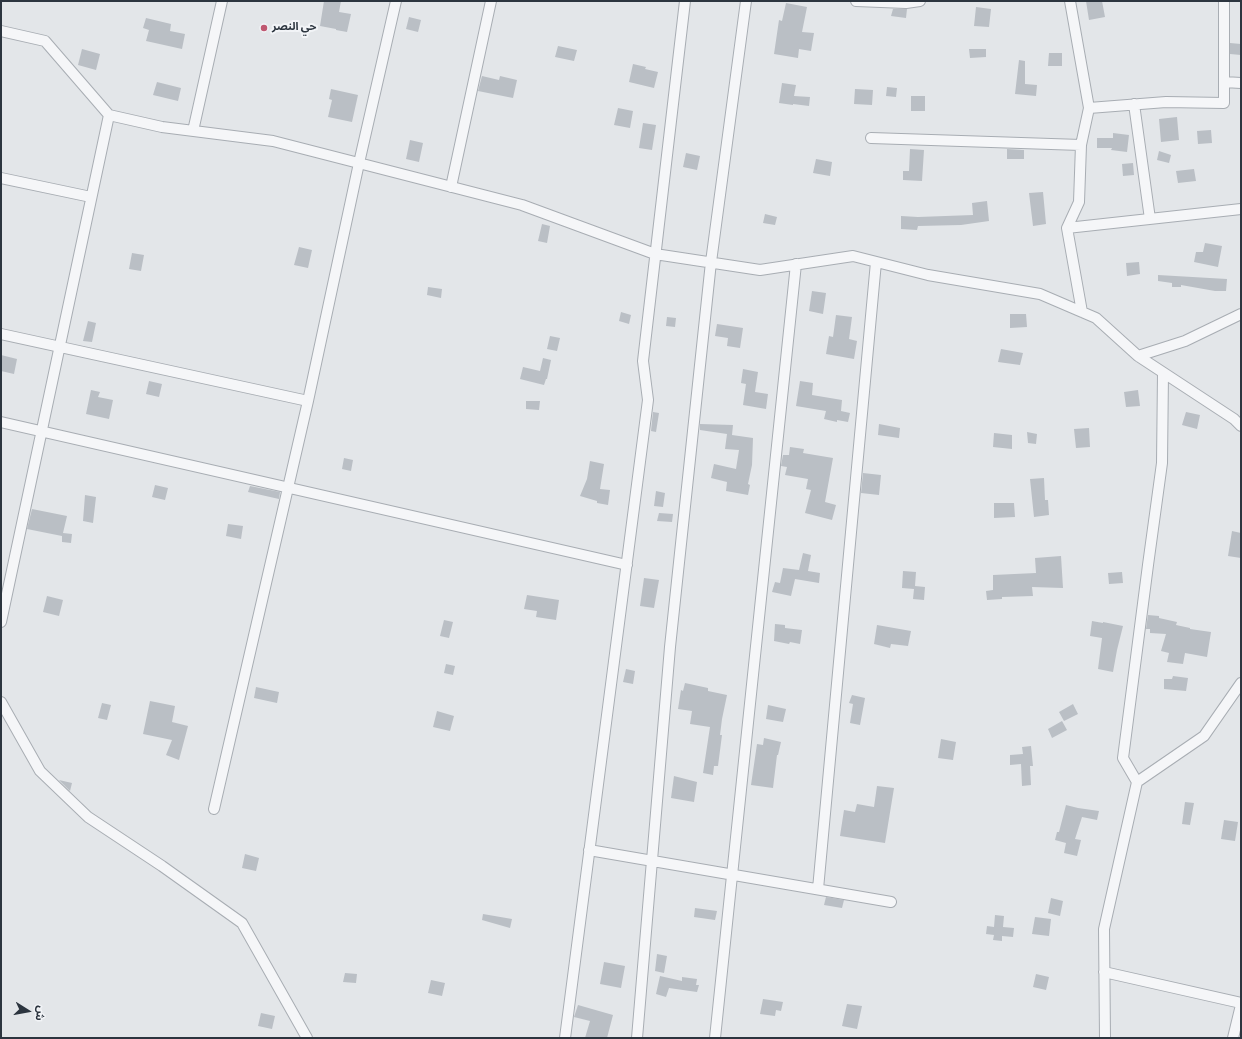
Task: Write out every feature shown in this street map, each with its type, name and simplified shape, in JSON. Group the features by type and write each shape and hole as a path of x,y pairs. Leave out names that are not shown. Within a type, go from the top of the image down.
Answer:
{"street":[{"path":"193,131 222,1"},
{"path":"214,808 308,401 359,163 396,1"},
{"path":"451,187 491,1"},
{"path":"565,1038 648,400 643,361 685,1"},
{"path":"637,1038 670,647 711,262 746,1"},
{"path":"856,1 906,3 920,1"},
{"path":"1070,1 1089,108 1081,145 1079,202 1067,228 1082,312"},
{"path":"1089,108 1166,102 1224,103 1224,1"},
{"path":"1,31 45,41 109,115 162,127 273,141 522,205 655,254 760,270 853,256 928,275 1040,294 1096,318 1138,356 1234,419 1241,426"},
{"path":"1224,82 1241,84"},
{"path":"1134,104 1150,219"},
{"path":"1,622 109,115"},
{"path":"871,138 1081,145"},
{"path":"1,178 91,197"},
{"path":"1067,228 1241,209"},
{"path":"818,889 876,262"},
{"path":"715,1038 796,264"},
{"path":"1138,356 1185,341 1241,314"},
{"path":"1,334 308,401"},
{"path":"1137,782 1123,758 1162,463 1163,373"},
{"path":"1,422 626,565"},
{"path":"1105,1038 1104,929 1137,782 1204,736 1241,683"},
{"path":"1,702 40,770 88,817 162,866 242,923 307,1038"},
{"path":"589,850 891,902"},
{"path":"1104,972 1241,1004 1233,1038"}],"building":[{"path":"324,1 341,1 339,12 351,14 347,32 320,26"},
{"path":"1086,1 1102,1 1105,17 1089,20"},
{"path":"786,3 807,7 802,32 814,33 811,51 799,49 798,58 774,54 779,20 782,21"},
{"path":"976,7 991,9 989,27 974,26"},
{"path":"893,9 907,9 906,18 891,16"},
{"path":"409,17 421,20 418,32 406,29"},
{"path":"146,18 171,24 170,31 185,34 182,49 146,41 149,30 143,28"},
{"path":"1230,43 1241,44 1241,55 1230,54"},
{"path":"558,46 577,50 574,61 555,57"},
{"path":"82,49 100,54 96,70 78,65"},
{"path":"969,49 986,49 986,57 970,58"},
{"path":"1049,53 1062,53 1062,66 1048,66"},
{"path":"1019,60 1025,61 1025,84 1037,85 1036,96 1015,94"},
{"path":"633,64 658,72 654,88 629,82"},
{"path":"482,76 499,80 500,76 517,80 513,98 478,91"},
{"path":"157,82 181,88 178,101 153,95"},
{"path":"782,83 796,85 794,96 810,97 809,106 779,103"},
{"path":"887,87 897,88 896,97 886,96"},
{"path":"331,89 358,95 352,122 328,117 332,100 329,99"},
{"path":"855,89 873,90 872,105 854,104"},
{"path":"911,96 925,96 925,111 911,111"},
{"path":"618,108 633,111 630,128 614,125"},
{"path":"1177,117 1179,140 1161,142 1159,119"},
{"path":"643,123 656,125 652,150 639,148"},
{"path":"1211,130 1212,143 1198,144 1197,131"},
{"path":"1113,133 1129,135 1127,152 1111,150 1112,148 1097,148 1097,138 1113,138"},
{"path":"410,140 423,143 419,162 406,159"},
{"path":"910,149 924,150 922,181 903,180 903,171 909,171"},
{"path":"1007,149 1024,150 1024,159 1007,159"},
{"path":"1159,151 1171,155 1169,163 1157,160"},
{"path":"686,153 700,156 697,170 683,167"},
{"path":"816,159 832,162 830,176 813,173"},
{"path":"1133,163 1134,175 1123,176 1122,164"},
{"path":"1194,169 1196,181 1178,183 1176,171"},
{"path":"1043,192 1046,224 1033,226 1029,193"},
{"path":"987,201 989,221 961,225 918,226 917,230 901,229 901,216 918,217 973,215 972,203"},
{"path":"765,214 777,217 775,225 763,223"},
{"path":"542,224 550,226 547,243 538,241"},
{"path":"1205,243 1222,246 1218,267 1194,262 1196,252 1203,252"},
{"path":"299,247 312,250 308,268 294,265"},
{"path":"132,253 144,255 141,271 129,269"},
{"path":"1139,262 1140,274 1127,276 1126,263"},
{"path":"1158,275 1227,279 1226,291 1215,291 1181,285 1181,287 1172,287 1172,283 1158,281"},
{"path":"428,287 442,289 441,298 427,295"},
{"path":"812,291 826,293 823,314 809,311"},
{"path":"621,312 631,315 629,324 619,321"},
{"path":"1010,314 1026,314 1027,327 1010,328"},
{"path":"836,315 852,317 849,339 857,341 854,359 826,354 829,336 833,337"},
{"path":"667,317 676,318 675,327 666,326"},
{"path":"88,321 96,323 92,342 83,341"},
{"path":"717,324 743,328 740,348 727,346 728,338 715,336"},
{"path":"550,336 560,338 557,351 547,349"},
{"path":"1001,349 1023,353 1020,365 998,362"},
{"path":"1,355 17,359 14,374 1,371"},
{"path":"543,358 551,360 547,379 544,385 520,379 523,367 540,371"},
{"path":"743,369 758,372 755,392 768,394 766,409 743,405 746,384 741,383"},
{"path":"149,381 162,384 159,397 146,394"},
{"path":"800,381 813,383 812,395 842,400 841,411 850,413 848,422 837,420 837,422 824,419 826,411 796,406"},
{"path":"91,390 100,392 98,397 113,400 109,419 86,414"},
{"path":"1138,390 1140,406 1126,407 1124,392"},
{"path":"526,401 540,401 539,410 526,409"},
{"path":"653,412 659,413 656,432 651,431"},
{"path":"1186,412 1200,415 1197,429 1182,425"},
{"path":"700,424 733,425 732,435 753,438 752,465 748,484 750,485 748,495 726,491 727,482 711,478 714,464 736,469 739,450 725,449 727,434 700,430"},
{"path":"879,424 900,428 899,438 878,435"},
{"path":"1089,428 1090,447 1076,448 1074,429"},
{"path":"1027,432 1037,434 1036,444 1028,443"},
{"path":"994,433 1012,435 1012,449 993,447"},
{"path":"790,447 804,449 803,453 833,458 825,502 836,505 832,520 805,513 811,490 806,489 808,479 785,475 787,467 781,466 783,455 789,455"},
{"path":"344,458 353,460 351,471 342,469"},
{"path":"590,461 604,464 600,489 610,490 608,505 597,503 597,501 580,496 587,479"},
{"path":"863,473 881,475 879,495 861,493"},
{"path":"1044,478 1045,500 1048,500 1049,515 1034,517 1030,479"},
{"path":"155,485 168,488 165,500 152,497"},
{"path":"250,486 280,492 279,499 248,492"},
{"path":"656,491 665,493 663,507 654,506"},
{"path":"85,495 96,497 93,523 83,521"},
{"path":"994,503 1014,503 1015,517 994,518"},
{"path":"32,509 67,516 63,533 72,534 71,543 62,542 62,536 27,529"},
{"path":"659,513 673,514 672,522 657,521"},
{"path":"228,524 243,526 241,539 226,536"},
{"path":"1232,531 1241,533 1241,558 1228,556"},
{"path":"803,553 811,555 808,571 820,573 819,583 795,579 791,596 772,592 775,582 780,583 783,568 799,570"},
{"path":"1061,556 1063,588 1032,587 1033,596 1002,597 1002,599 987,600 986,591 993,590 993,575 1036,573 1035,558"},
{"path":"903,571 916,572 915,586 925,587 924,600 913,599 914,589 902,588"},
{"path":"1122,572 1123,583 1109,584 1108,573"},
{"path":"644,578 659,580 654,608 640,606"},
{"path":"527,595 559,600 556,620 536,617 537,611 524,609"},
{"path":"47,596 63,600 59,616 43,612"},
{"path":"1148,615 1159,616 1159,618 1177,622 1176,625 1190,629 1211,632 1207,657 1185,653 1183,664 1167,662 1169,653 1161,651 1166,634 1150,633 1150,629 1146,629"},
{"path":"444,620 453,622 449,638 440,636"},
{"path":"1092,621 1123,626 1113,672 1098,669 1102,638 1090,636"},
{"path":"775,624 785,625 785,628 802,630 800,644 790,642 789,644 774,641"},
{"path":"877,625 911,631 908,646 891,644 890,648 874,644"},
{"path":"446,664 455,666 453,675 444,673"},
{"path":"626,669 635,671 633,684 623,682"},
{"path":"1173,676 1188,678 1186,691 1164,689 1164,679 1172,679"},
{"path":"685,683 708,688 708,691 727,695 722,719 720,735 722,735 718,766 714,766 713,775 703,773 710,727 690,724 692,711 678,709 681,690 683,691"},
{"path":"256,687 279,692 277,703 254,698"},
{"path":"852,695 865,698 860,725 850,723 853,704 849,703"},
{"path":"150,701 175,706 172,722 188,726 179,760 166,755 172,740 143,734"},
{"path":"102,703 111,705 107,720 98,718"},
{"path":"1073,704 1078,714 1064,721 1059,712"},
{"path":"768,705 786,709 783,722 766,719"},
{"path":"437,711 454,716 450,731 433,727"},
{"path":"1062,721 1067,730 1052,738 1048,729"},
{"path":"764,738 781,742 777,755 773,788 751,785 757,744 763,745"},
{"path":"941,739 956,742 953,760 938,758"},
{"path":"1031,746 1033,766 1030,766 1031,785 1022,786 1021,764 1010,765 1010,755 1023,754 1022,747"},
{"path":"674,776 697,782 694,802 671,798"},
{"path":"59,780 72,783 70,791"},
{"path":"877,786 894,788 885,843 840,836 844,810 855,812 857,804 874,807"},
{"path":"1185,802 1194,803 1190,825 1182,824"},
{"path":"1066,805 1099,811 1097,820 1082,817 1075,839 1081,840 1077,856 1064,853 1066,843 1055,840 1057,832 1059,832"},
{"path":"1224,820 1238,822 1235,841 1221,839"},
{"path":"245,854 259,858 256,871 242,868"},
{"path":"826,897 844,900 842,908 824,905"},
{"path":"1051,898 1063,901 1060,916 1048,913"},
{"path":"695,908 717,911 715,920 694,917"},
{"path":"483,914 512,919 510,928 482,920"},
{"path":"995,915 1004,916 1003,927 1014,928 1013,937 1002,936 1002,941 993,940 994,935 986,934 987,926 994,927"},
{"path":"1035,917 1051,919 1049,936 1032,934"},
{"path":"657,954 667,956 664,973 655,971"},
{"path":"604,962 625,966 621,988 600,984"},
{"path":"345,973 357,974 356,983 343,982"},
{"path":"1036,974 1049,977 1046,990 1033,987"},
{"path":"660,976 682,981 682,977 697,979 696,985 699,985 697,992 669,988 666,997 656,994"},
{"path":"431,980 445,983 442,996 428,993"},
{"path":"763,999 783,1002 781,1011 776,1010 775,1016 760,1014"},
{"path":"847,1004 862,1006 857,1029 842,1026"},
{"path":"578,1005 613,1015 607,1038 585,1038 590,1021 574,1017"},
{"path":"261,1013 275,1016 272,1029 258,1026"}],"place":[{"name":"حي النصر","path":"264,28"}]}
